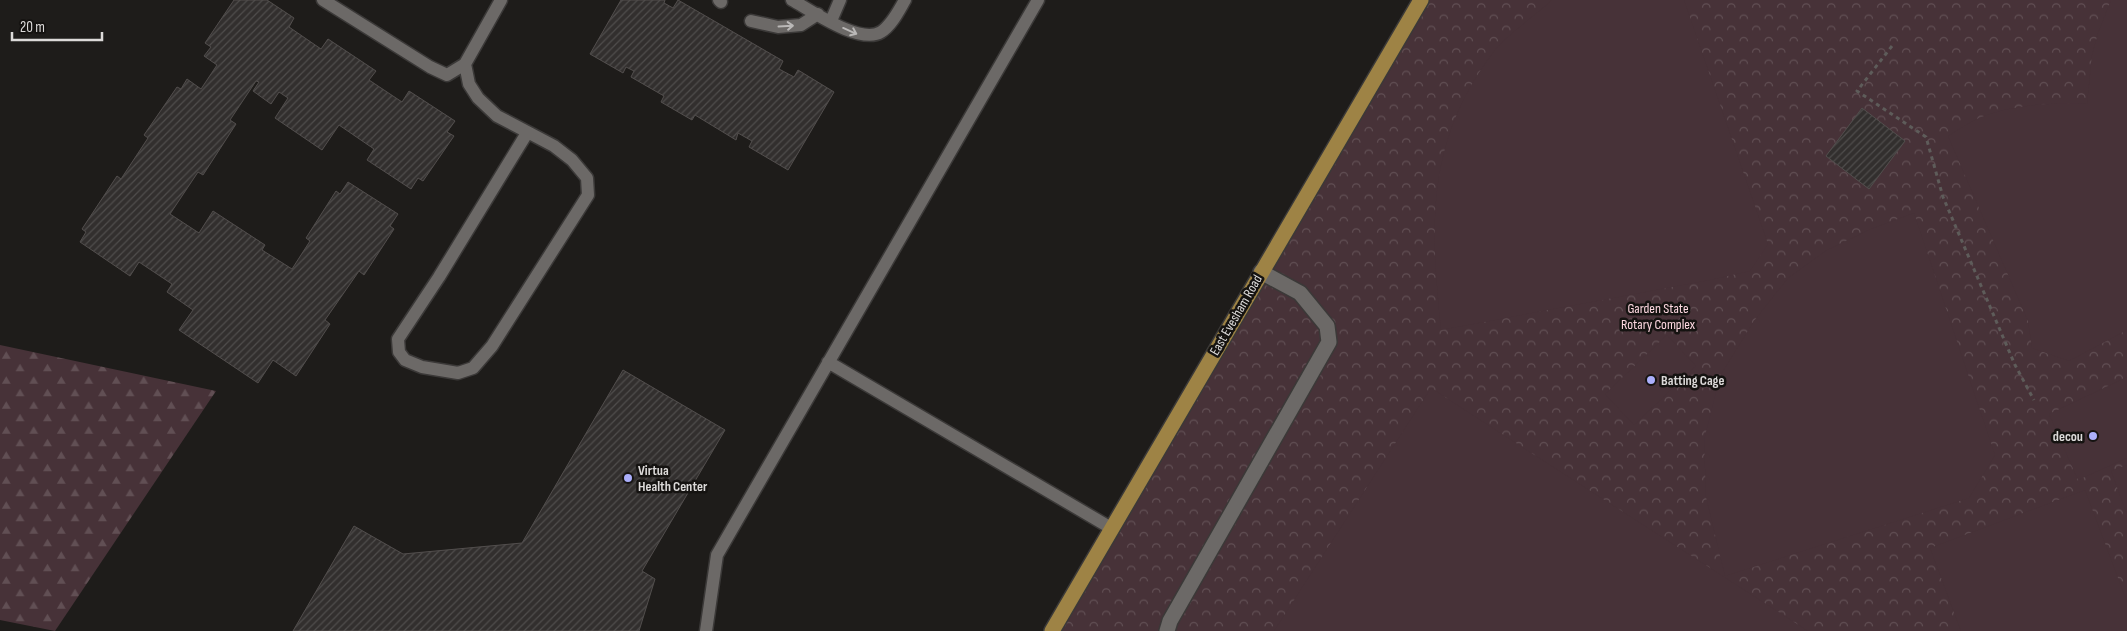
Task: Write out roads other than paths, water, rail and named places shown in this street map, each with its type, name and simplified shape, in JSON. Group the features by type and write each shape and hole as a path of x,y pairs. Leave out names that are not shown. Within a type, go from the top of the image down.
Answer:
{"main road":[{"name":"East Evesham Road","path":"1052,631 1421,0"}],"street":[{"path":"1168,631 1170,621 1329,342 1327,326 1300,294 1261,272"}],"lane":[{"path":"323,0 430,67 447,75 465,64 501,0"},
{"path":"792,0 855,34 868,36 881,32 905,0"},
{"path":"831,21 840,0"},
{"path":"706,631 717,555 1038,0"},
{"path":"751,20 778,27 800,26 818,14"},
{"path":"465,64 469,84 478,98 497,116 554,146 572,160 587,178 588,195 492,346 473,368 458,373 422,367 405,360 399,352 398,338 439,277 527,132"},
{"path":"828,362 1111,528"}],"place":[{"name":"Batting Cage","path":"1651,380"},
{"name":"decou","path":"2093,436"},
{"name":"Virtua Health Center","path":"628,478"}],"park label":[{"name":"Garden State Rotary Complex","path":"1658,316"}]}
